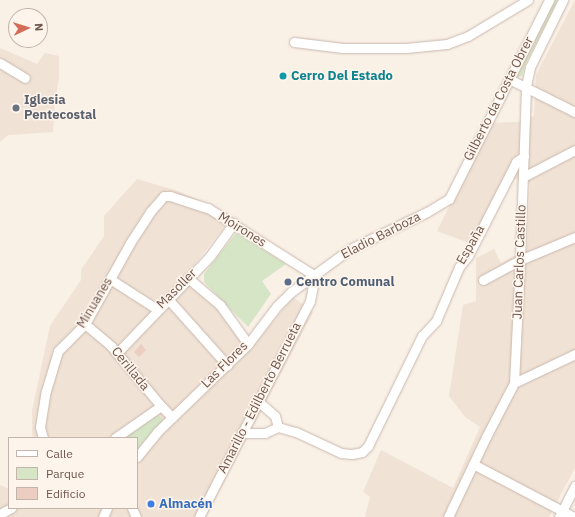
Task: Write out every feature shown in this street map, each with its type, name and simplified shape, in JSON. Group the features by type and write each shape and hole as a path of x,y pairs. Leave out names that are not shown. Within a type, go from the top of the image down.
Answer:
{"street":[{"path":"294,42 343,48 406,48 447,44 468,36 528,0"},
{"name":"Gilberto da Costa Obrer","path":"449,199 549,0"},
{"name":"Juan Carlos Castillo","path":"448,517 514,383 526,86 530,67 563,0"},
{"path":"0,63 25,78"},
{"path":"509,79 526,86 575,112"},
{"path":"523,177 575,150"},
{"name":"España","path":"278,427 296,432 341,453 352,454 362,452 368,446 422,336 436,321 459,267 468,256 516,162 524,156"},
{"name":"Moirones","path":"164,196 170,196 208,208 234,223 315,276"},
{"name":"Minuanes","path":"43,437 40,427 50,372 58,351 85,324 150,212 164,196"},
{"name":"Eladio Barboza","path":"315,276 350,249 427,212 449,199"},
{"name":"Masoller","path":"117,353 157,309 210,256 234,223"},
{"path":"483,280 520,260 575,237"},
{"name":"Las Flores","path":"138,456 172,417 248,344 277,306 291,292 315,276"},
{"name":"Amarillo - Edilberto Berrueta","path":"199,517 310,302 315,276"},
{"path":"188,278 220,305 248,344"},
{"path":"110,279 157,309"},
{"path":"168,298 227,365"},
{"name":"Cerillada","path":"85,324 111,346 172,417"},
{"path":"514,383 575,354"},
{"path":"242,433 265,433 278,427 275,416 258,402"},
{"path":"116,437 161,406"},
{"path":"473,464 560,514 573,517 575,514"},
{"path":"560,514 575,486"}],"shaded area":[{"path":"575,0 575,468 549,517 365,517 370,497 363,492 381,450 453,488 480,427 465,417 449,396 463,305 476,301 476,258 494,249 501,263 527,249 530,184 513,178 477,246 437,231 491,123 518,122 534,116 536,75"},
{"path":"0,48 37,64 45,53 59,56 59,79 55,100 53,132 8,135 0,142"},
{"path":"137,179 178,191 233,216 186,275 215,306 250,350 293,297 313,312 206,517 0,517 0,485 8,489 8,509 138,509 138,437 33,437 32,433 32,411 50,326 81,280 81,270 104,236 104,216"}],"green space":[{"path":"553,0 558,0 525,65 522,76 517,77 516,76"},
{"path":"236,233 286,264 262,281 271,294 248,327 204,282 204,274"},
{"path":"156,414 162,418 162,421 138,448 138,437 122,437"}],"building":[{"path":"141,344 146,350 139,357 134,352"}],"place":[{"name":"Cerro Del Estado","path":"283,76"},
{"name":"Iglesia Pentecostal","path":"16,108"},
{"name":"Centro Comunal","path":"288,282"},
{"name":"Almacén","path":"151,504"}]}
